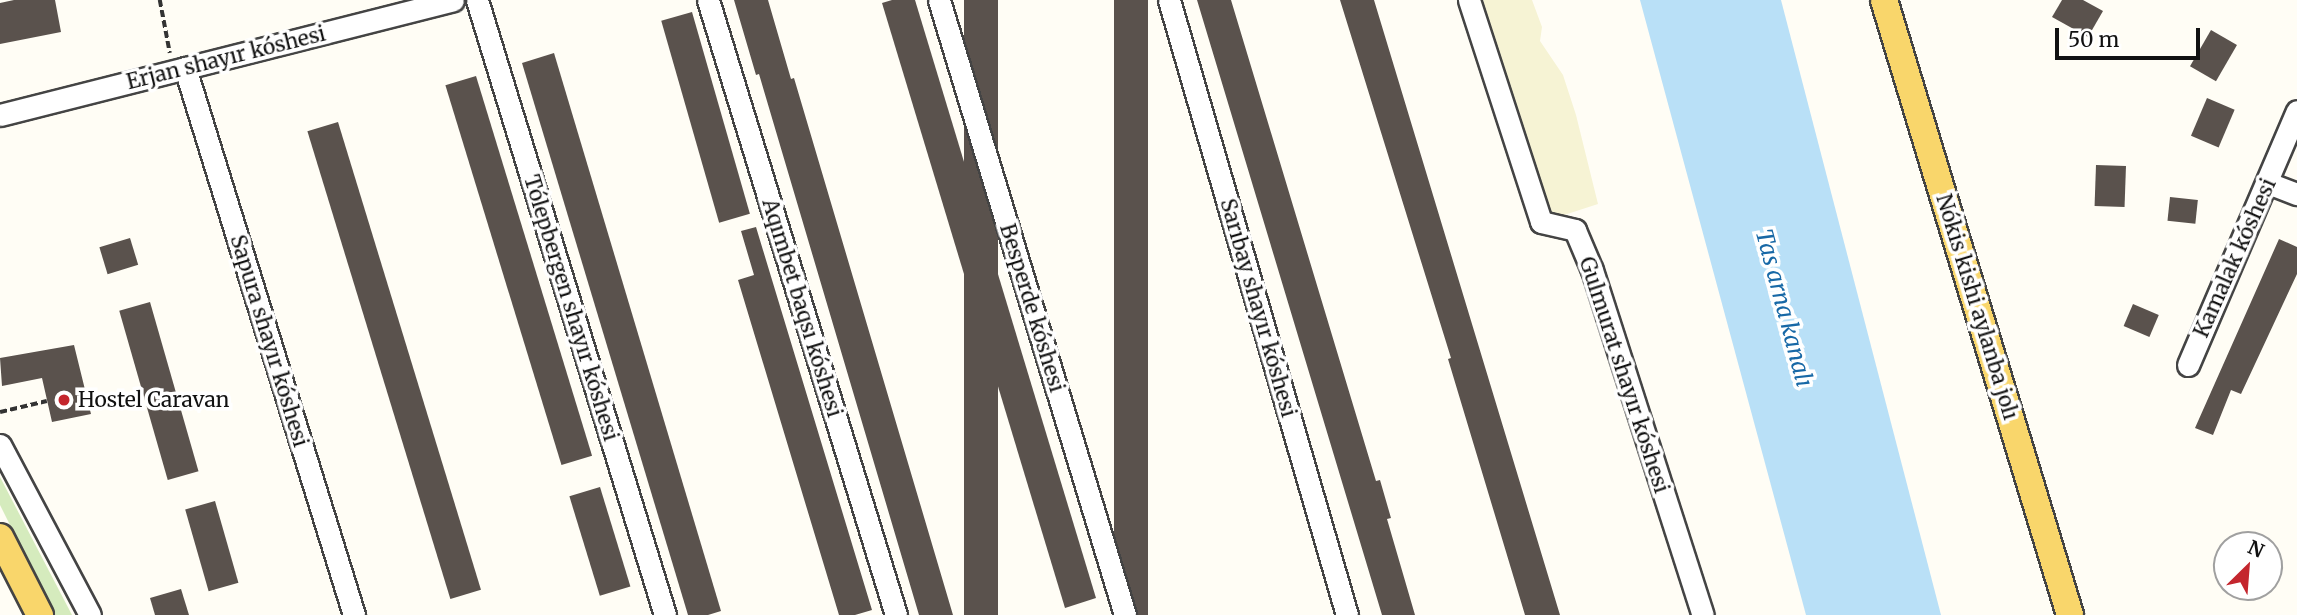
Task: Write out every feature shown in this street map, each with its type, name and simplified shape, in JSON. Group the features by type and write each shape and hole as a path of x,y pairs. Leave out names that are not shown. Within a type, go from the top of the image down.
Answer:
{"main road":[{"name":"Nókis kishi aylanba jolı","path":"1884,0 2070,615"},
{"path":"0,537 40,615"}],"street":[{"name":"Erjan shayır kóshesi","path":"0,115 453,0"},
{"name":"Tólepbergen shayır kóshesi","path":"477,0 665,615"},
{"name":"Aqımbet baqsı kóshesi","path":"708,0 896,615"},
{"name":"Besperde kóshesi","path":"939,0 1125,615"},
{"name":"Sarıbay shayır kóshesi","path":"1170,0 1348,615"},
{"name":"Gulmurat shayır kóshesi","path":"1469,0 1541,222 1575,230 1592,270 1703,615"},
{"name":"Sapura shayır kóshesi","path":"179,70 354,615"},
{"name":"Kamalak kóshesi","path":"2188,365 2297,111"},
{"path":"2268,183 2297,194"},
{"path":"0,445 90,615"}],"path":[{"path":"160,0 179,70"},
{"path":"0,412 47,401"}],"shaded area":[{"path":"1483,0 1532,0 1542,27 1540,41 1563,75 1576,115 1598,204 1558,217 1547,212"}],"green space":[{"path":"0,477 72,615 55,615 0,505"}],"water":[{"name":"Tas arna kanalı","path":"1640,0 1781,0 1941,615 1806,615"}],"building":[{"path":"14,0 55,0 61,32 0,44 0,3"},
{"path":"734,0 768,0 791,79 794,78 953,615 919,615 759,74 756,75"},
{"path":"915,0 1096,598 1065,608 882,3"},
{"path":"964,0 998,0 998,615 964,615"},
{"path":"1114,0 1148,0 1148,615 1114,615"},
{"path":"1197,0 1231,0 1376,481 1380,480 1391,518 1387,519 1415,615 1382,615"},
{"path":"1340,0 1374,0 1560,615 1525,615 1448,359 1451,358"},
{"path":"2062,0 2083,0 2103,11 2088,37 2052,17"},
{"path":"692,12 750,214 719,223 661,21"},
{"path":"2211,30 2237,45 2216,81 2190,66"},
{"path":"554,53 721,611 708,615 688,615 522,63"},
{"path":"476,76 592,456 561,465 445,85"},
{"path":"2207,98 2235,110 2219,147 2191,136"},
{"path":"338,122 481,590 450,599 307,131"},
{"path":"2096,165 2126,166 2125,207 2095,206"},
{"path":"2170,197 2198,200 2195,224 2167,221"},
{"path":"756,227 872,610 855,615 839,615 738,280 754,275 741,231"},
{"path":"130,238 138,265 108,274 99,247"},
{"path":"2279,239 2297,247 2297,274 2241,394 2231,390 2213,435 2195,428"},
{"path":"150,302 199,471 168,480 119,311"},
{"path":"2133,304 2159,315 2149,337 2124,326"},
{"path":"74,345 91,414 52,422 42,378 2,386 0,358"},
{"path":"600,487 630,586 600,596 569,496"},
{"path":"215,501 238,583 209,591 185,510"},
{"path":"181,589 189,615 155,615 150,598"}],"place":[{"name":"Hostel Caravan","path":"64,400"}]}
